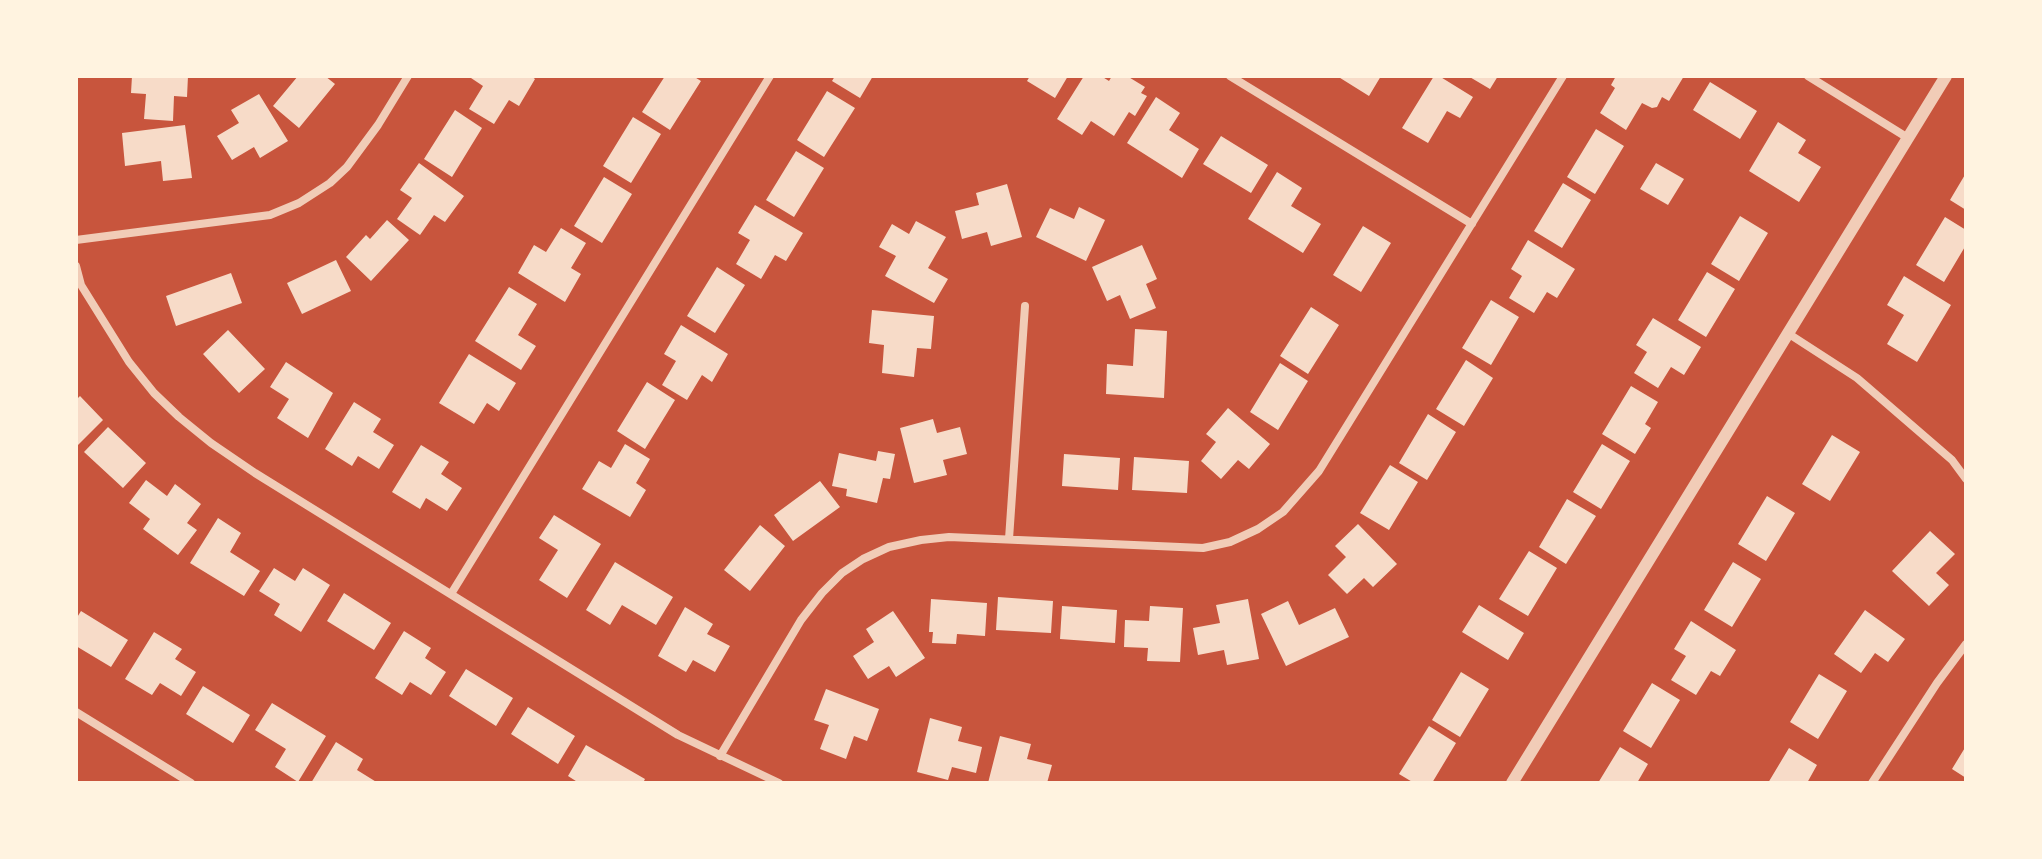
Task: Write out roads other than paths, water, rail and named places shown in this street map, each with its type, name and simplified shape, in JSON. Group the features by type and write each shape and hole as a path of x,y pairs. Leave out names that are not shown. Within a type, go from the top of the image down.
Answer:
{"street":[{"path":"76,240 270,215 299,203 330,183 347,167 408,76"},
{"path":"451,594 770,76"},
{"path":"1230,76 1472,224"},
{"path":"720,756 801,620 822,593 842,573 889,547 949,537 1203,548 1230,542 1258,529 1283,512 1319,471 1563,76"},
{"path":"1808,76 1908,138"},
{"path":"1512,783 1946,76"},
{"path":"76,266 81,285 129,362 154,393 179,417 255,473 678,735 779,783"},
{"path":"1009,539 1025,306"},
{"path":"1789,334 1857,378 1952,460 1966,479"},
{"path":"1872,783 1966,644"},
{"path":"76,712 191,783"}]}
